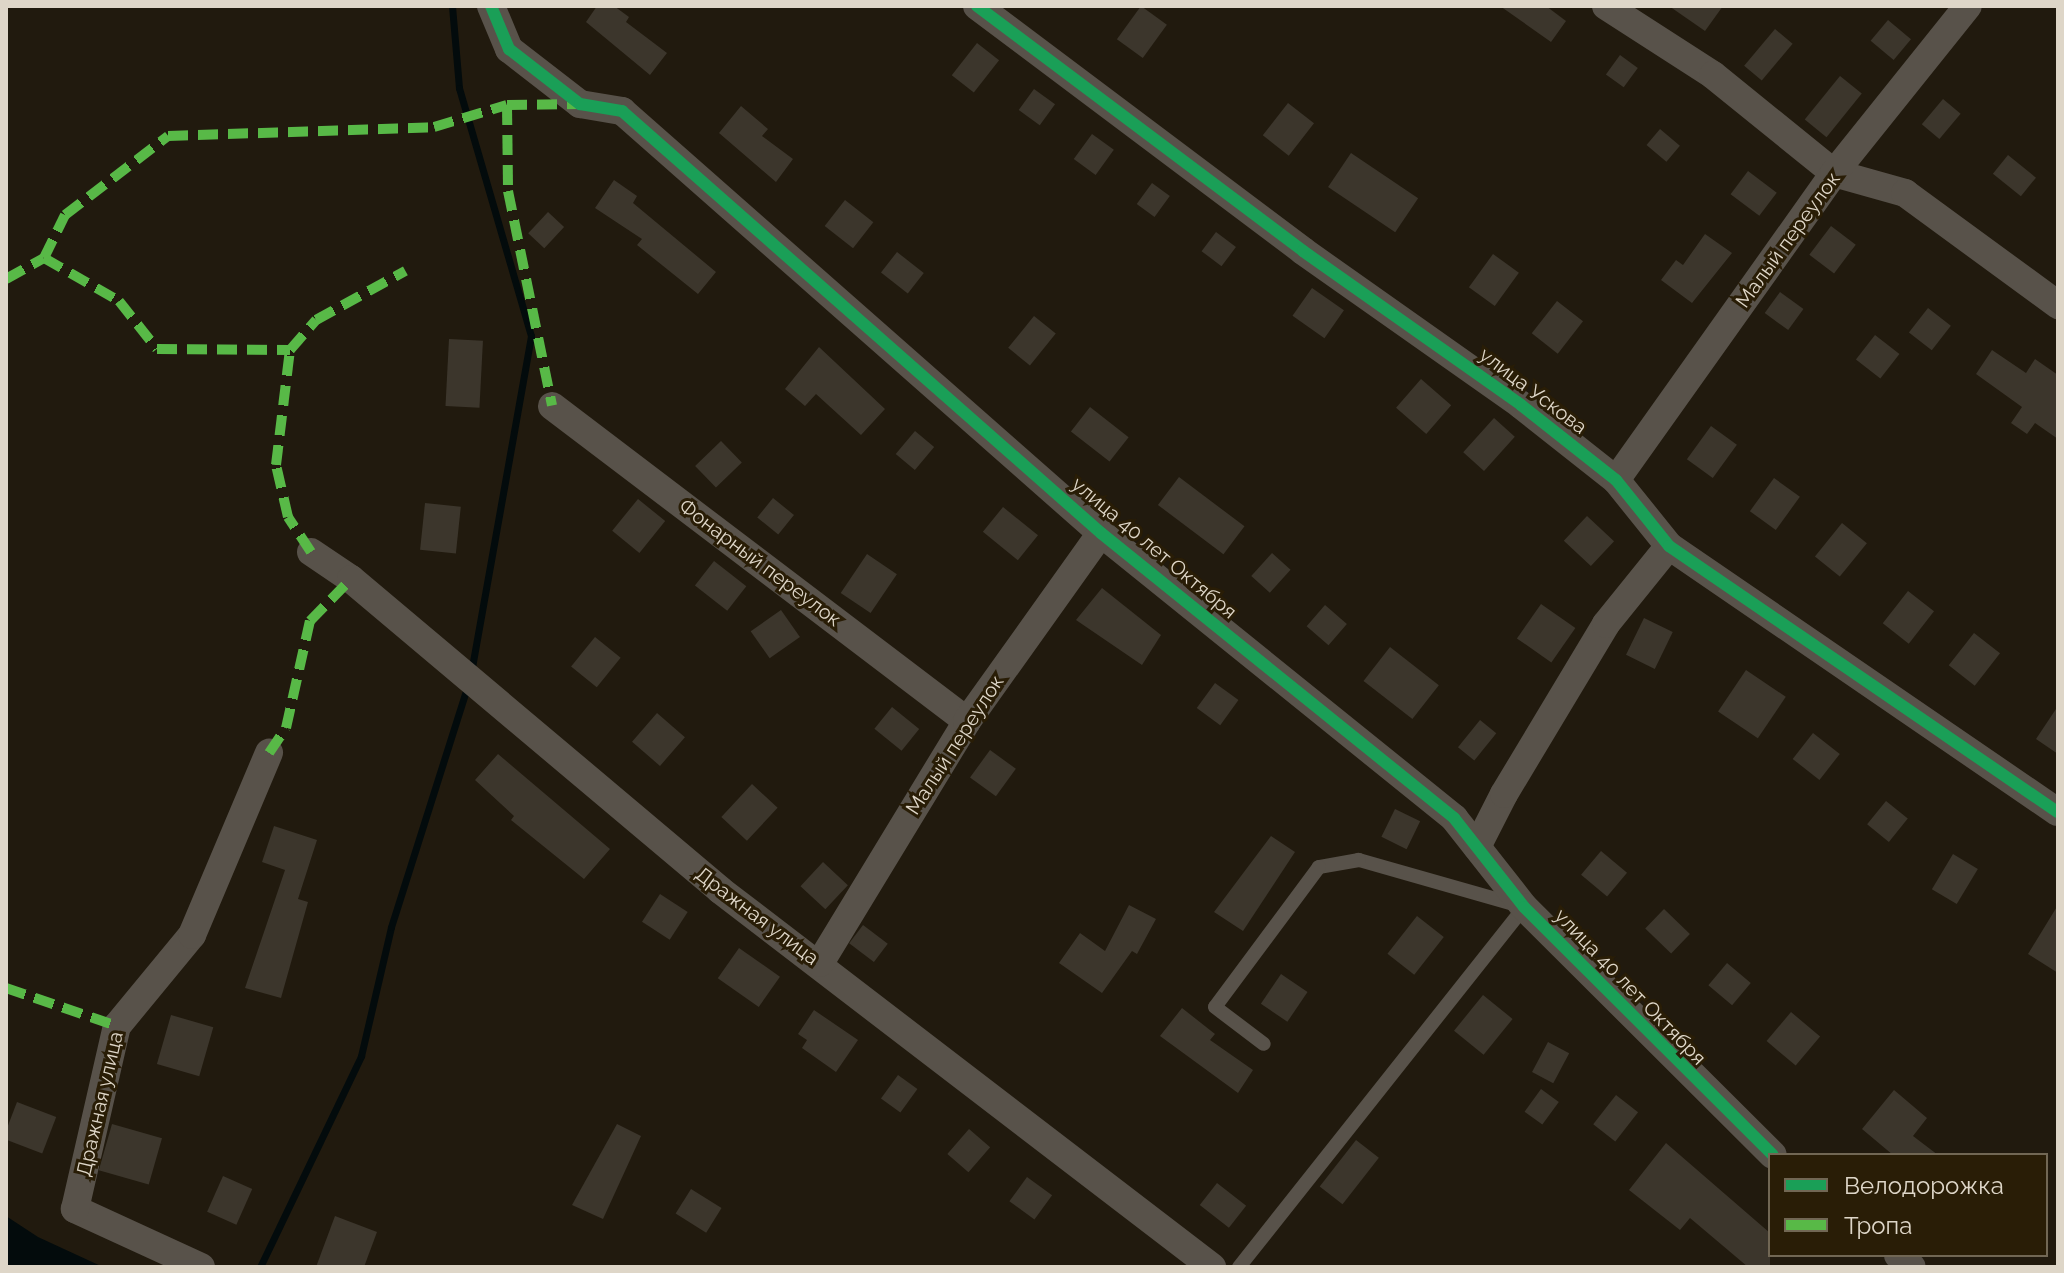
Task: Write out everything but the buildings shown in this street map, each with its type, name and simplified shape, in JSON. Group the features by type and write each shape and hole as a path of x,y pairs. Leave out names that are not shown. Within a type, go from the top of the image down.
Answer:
{"street":[{"name":"улица 40 лет Октября","path":"491,6 509,49 580,104 622,111 1101,533 1454,818 1524,907 1771,1153"},
{"name":"улица Ускова","path":"977,6 1616,480 1669,546 2058,812"},
{"path":"1606,6 1713,75 1834,173 1905,193 2058,305"},
{"name":"Малый переулок","path":"1616,480 1834,173 1968,6"},
{"name":"Фонарный переулок","path":"552,406 967,721"},
{"name":"Малый переулок","path":"820,963 967,721 1101,533"},
{"path":"1477,847 1504,794 1606,624 1669,546"},
{"name":"Дражная улица","path":"311,552 351,579 720,890 820,963 1212,1267"},
{"name":"Дражная улица","path":"201,1267 75,1209 117,1026 192,935 269,753"}],"lane":[{"path":"1239,1267 1524,907 1359,860 1319,867 1215,1007 1264,1044"}],"shaded area":[{"path":"6,1216 38,1237 103,1267 6,1267"}],"waterway":[{"path":"452,6 459,88 531,336 471,672"},
{"path":"260,1267 361,1056 391,927 467,688"}],"marked path":[{"path":"6,279 44,258 65,215 168,136 434,127 507,105 580,104"},
{"path":"507,105 508,191 552,406"},
{"path":"44,258 119,301 157,349 290,350"},
{"path":"311,552 288,517 276,465 290,350 316,320 405,271"},
{"path":"269,753 286,728 310,621 351,579"},
{"path":"6,988 117,1026"}],"cycle path":[{"path":"491,6 509,49 580,104 622,111 1101,533 1454,818 1524,907 1771,1153"},
{"path":"977,6 1303,251 1521,405 1616,480 1669,546 2058,812"}]}
